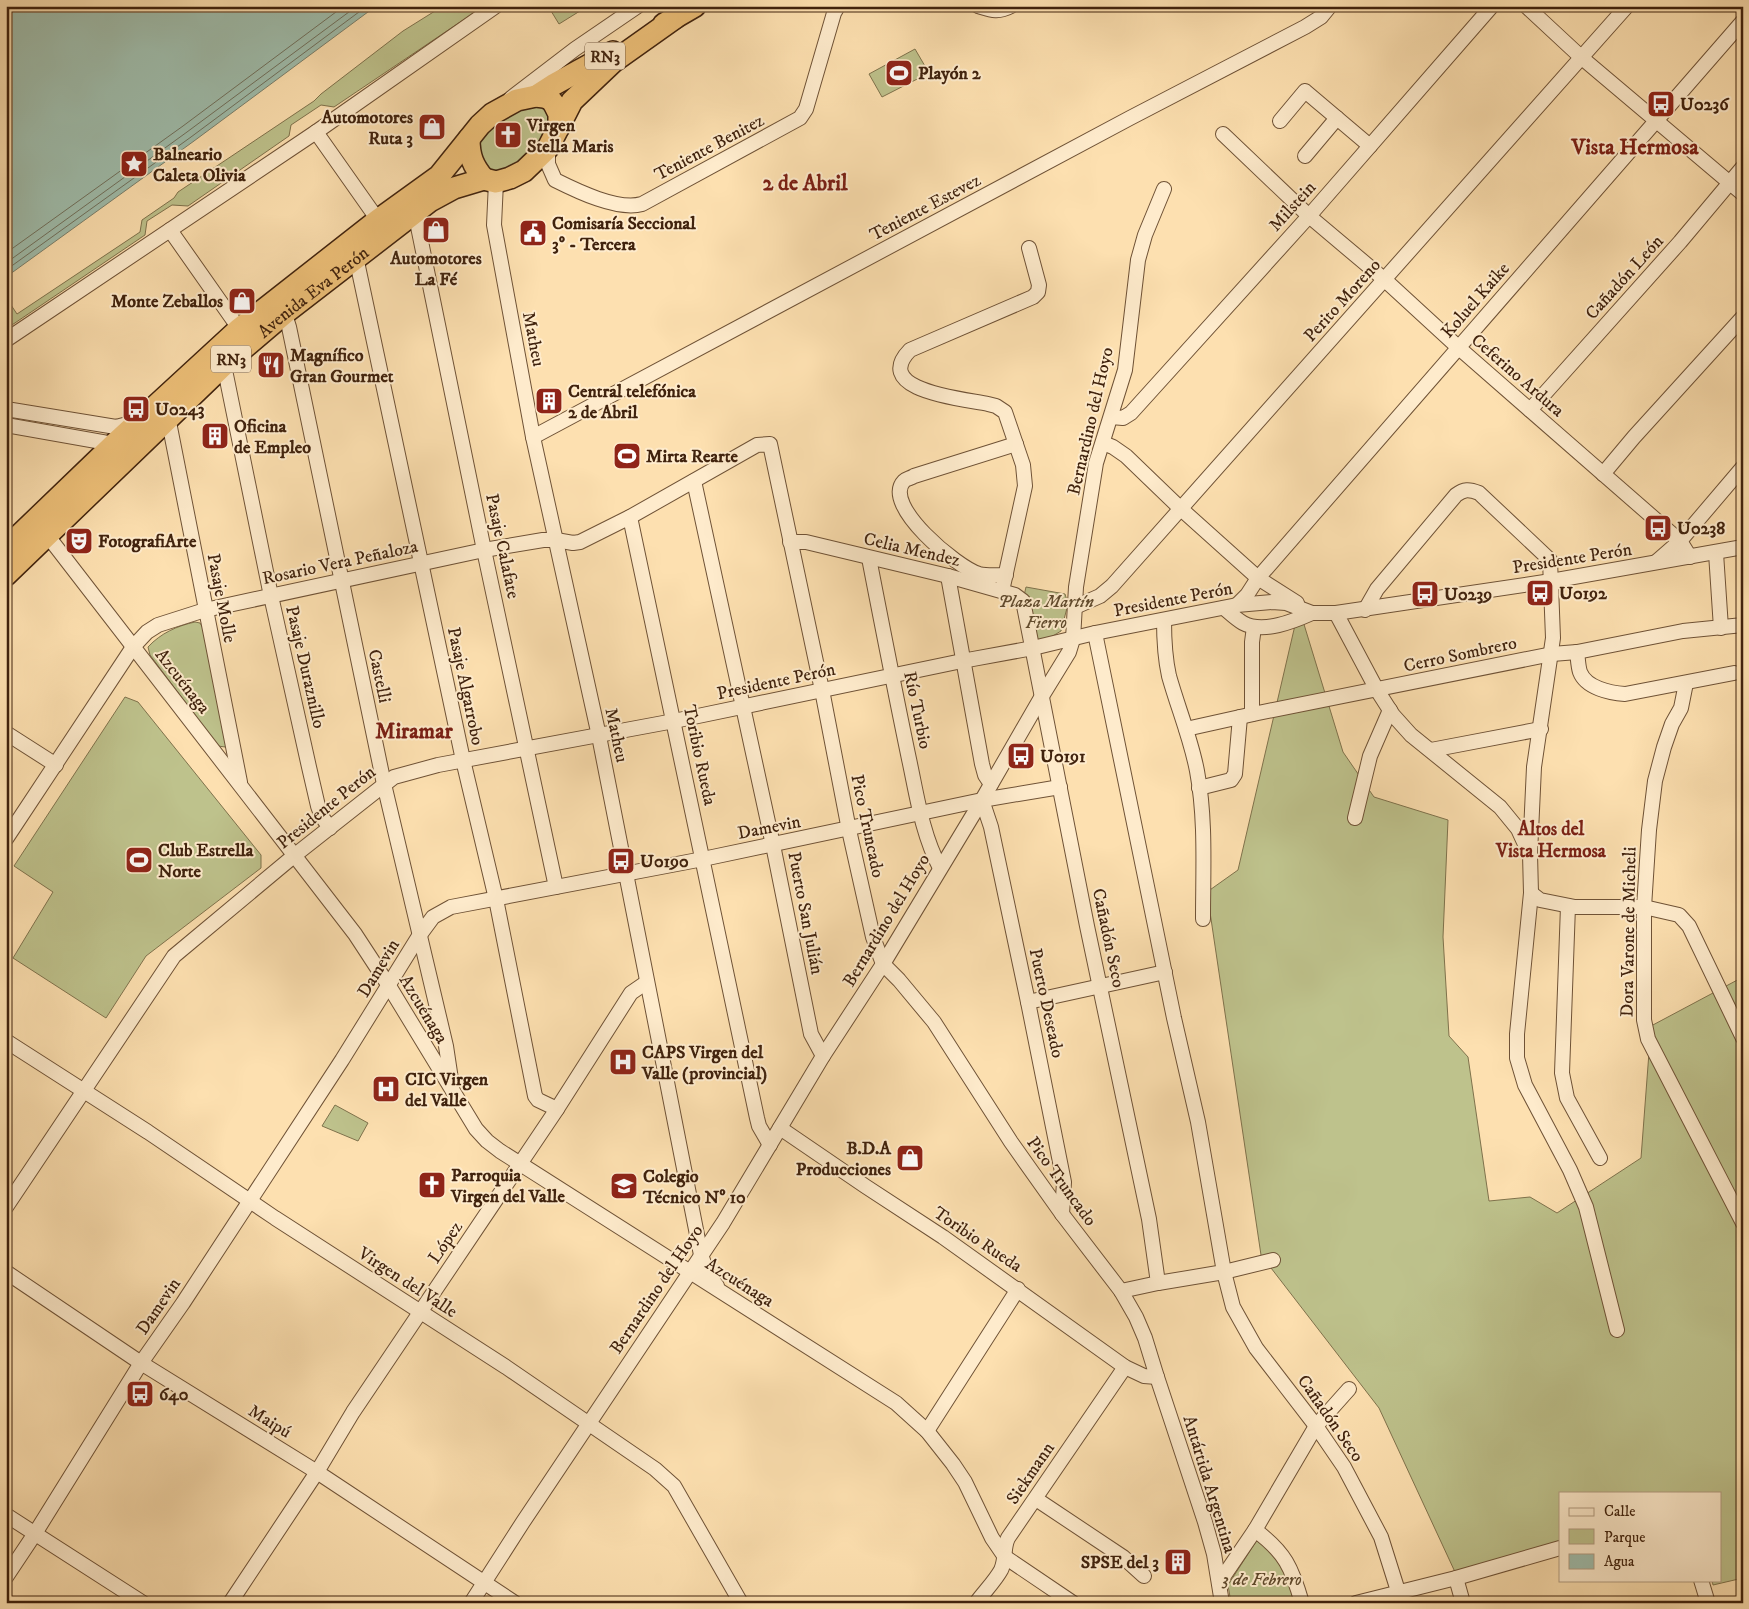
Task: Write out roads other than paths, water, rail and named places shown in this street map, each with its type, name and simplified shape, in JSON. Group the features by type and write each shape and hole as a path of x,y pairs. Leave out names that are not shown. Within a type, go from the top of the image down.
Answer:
{"highway":[{"name":"Avenida Eva Perón","path":"282,306 356,258 441,194 454,188 490,180 510,178 524,171 548,148 572,101 613,62 695,6"},
{"name":"Avenida Eva Perón","path":"6,575 95,489 158,419 245,335 282,306 378,220 439,176 480,125 498,110 517,100 536,96 676,18"},
{"path":"536,96 550,99 554,104 559,114 559,127"},
{"path":"469,139 469,154 474,168 490,180"},
{"name":"Avenida Eva Perón","path":"6,548 121,437 158,419 224,365 245,335"},
{"path":"95,489 100,474 124,451 121,437"}],"street":[{"path":"6,340 316,132 496,6"},
{"path":"498,110 575,49 638,6"},
{"name":"Teniente Benitez","path":"548,148 548,164 555,180 604,200 629,207 642,204 800,118 806,109 834,13 838,6"},
{"path":"978,6 995,12 1002,11 1011,6"},
{"name":"Teniente Estevez","path":"534,437 1130,118 1305,27 1321,18 1330,6"},
{"name":"Milstein","path":"1112,417 1124,418 1131,413 1309,216 1492,6"},
{"path":"1526,6 1582,58 1743,194"},
{"name":"Perito Moreno","path":"1075,607 1100,596 1112,586 1627,6"},
{"name":"Koluel Kaike","path":"1231,607 1247,595 1258,578 1743,21"},
{"path":"1280,121 1305,91 1370,146"},
{"path":"1305,156 1337,118"},
{"path":"316,132 378,220"},
{"name":"Ceferino Ardura","path":"1223,134 1309,216 1385,280 1459,348 1680,541 1690,557"},
{"name":"Cañadón León","path":"1530,410 1680,242 1743,167"},
{"name":"Matheu","path":"490,180 494,225 534,437 599,736 701,1256 708,1274 721,1290"},
{"name":"Bernardino del Hoyo","path":"471,1603 701,1256 982,800 1069,652 1073,639 1076,587 1096,463 1112,417 1125,370 1138,260 1145,235 1164,190"},
{"name":"Pasaje Calafate","path":"416,212 484,550 556,887"},
{"path":"170,230 245,335"},
{"path":"1002,591 1024,486 1023,465 1005,412 988,404 925,392 904,378 901,374 900,364 901,359 910,350 1033,297 1038,292 1039,285 1029,248"},
{"name":"Pasaje Algarrobo","path":"356,258 463,760 496,899 534,1096 557,1109"},
{"name":"Castelli","path":"282,306 384,784 446,1046 452,1091"},
{"path":"1603,474 1743,317"},
{"name":"Pasaje Duraznillo","path":"224,365 271,596 318,806 322,818 330,828"},
{"path":"6,408 121,437"},
{"name":"Pasaje Molle","path":"158,419 205,610 241,785"},
{"path":"6,425 121,437"},
{"path":"1103,442 1126,456 1180,508 1258,578 1312,612"},
{"name":"Rosario Vera Peñaloza","path":"6,840 133,647 147,632 158,625 205,610 484,550 543,540 580,542 630,517 758,445 770,444"},
{"name":"Pico Truncado","path":"770,444 822,690 849,830 873,937 882,964 899,980 934,1022 1011,1142 1062,1214 1121,1291 1136,1317 1145,1338 1156,1377"},
{"path":"1006,575 977,574 934,544 910,516 902,502 899,490 904,481 914,476 1016,444"},
{"path":"1653,563 1680,541 1743,468"},
{"name":"Puerto San Julián","path":"694,481 744,707 811,1034 823,1056"},
{"path":"1365,610 1377,589 1462,490 1470,489 1478,492 1550,560 1552,654 1534,767 1530,854 1531,893 1517,1034 1517,1058 1525,1085 1570,1170 1586,1207 1617,1330"},
{"name":"Toribio Rueda","path":"630,517 757,1118 759,1126 770,1145"},
{"name":"Azcuénaga","path":"47,535 355,934 476,1129 487,1141 896,1403 927,1431 940,1446 965,1482 992,1538 1005,1557 1073,1603"},
{"name":"Celia Mendez","path":"790,542 806,542 948,576 1015,595 1023,601"},
{"name":"Presidente Perón","path":"6,1207 174,956 384,784 404,773 463,760 599,736 744,707 1033,648 1095,633 1231,607 1272,602 1312,612 1336,613 1365,610 1551,581 1743,547"},
{"path":"1716,553 1721,628"},
{"name":"Río Turbio","path":"869,558 891,676 921,814 930,850 940,868"},
{"path":"948,576 982,764 985,775 991,784"},
{"name":"Cañadón Seco","path":"1023,601 1087,926 1149,1219 1158,1283"},
{"path":"1231,607 1244,623 1254,627 1290,622 1312,612"},
{"path":"1336,613 1377,690 1390,710 1411,735 1500,807 1518,829 1530,854"},
{"path":"1164,620 1164,643 1169,675 1186,729 1199,788 1202,820 1203,919"},
{"name":"Cerro Sombrero","path":"1186,729 1552,654 1578,652 1683,631 1743,625"},
{"path":"1199,788 1232,780 1235,774 1246,716 1254,627"},
{"name":"Cañadón Seco","path":"1095,633 1198,1122 1224,1272 1233,1307 1256,1348 1316,1426 1344,1467 1381,1537 1398,1592"},
{"path":"1578,652 1579,671 1585,681 1614,693 1625,694 1734,673"},
{"name":"Dora Varone de Micheli","path":"1686,683 1681,708 1672,724 1655,781 1649,830 1644,907 1644,1020 1648,1039 1743,1223"},
{"path":"1355,818 1370,756 1390,710"},
{"path":"1431,750 1541,729"},
{"path":"6,733 56,765"},
{"name":"Damevin","path":"6,1577 141,1363 250,1201 433,917 450,907 849,830 982,800 1060,787"},
{"name":"Puerto Deseado","path":"982,800 991,827 1064,1182 1062,1214"},
{"path":"1531,893 1540,900 1568,906 1644,907 1679,915 1689,926 1743,1038"},
{"path":"1568,906 1562,1073 1567,1098 1600,1158"},
{"path":"1028,1002 1165,972"},
{"name":"López","path":"230,1603 317,1472 353,1412 521,1164 632,993 647,982"},
{"name":"Virgen del Valle","path":"6,1041 421,1312 655,1469 674,1486 741,1603"},
{"name":"Toribio Rueda","path":"780,1128 943,1237 1125,1367 1144,1376 1156,1377"},
{"path":"1121,1291 1224,1272 1273,1260"},
{"name":"Maipú","path":"6,1272 141,1363 317,1472 515,1603"},
{"path":"927,1431 1018,1289"},
{"name":"Siekmann","path":"976,1603 1001,1570 1008,1538 1125,1367"},
{"name":"Antártida Argentina","path":"1156,1377 1205,1522 1214,1554 1222,1603"},
{"path":"1219,1583 1255,1530 1316,1426 1349,1389"},
{"path":"1036,1499 1123,1557 1144,1576"},
{"path":"6,1515 34,1535 143,1603"},
{"path":"1255,1530 1273,1543 1287,1563 1297,1585 1302,1603"},
{"path":"1356,1603 1456,1578 1559,1548"},
{"path":"1456,1578 1463,1603"},
{"path":"1703,1582 1708,1603"}],"water":[{"path":"6,6 376,6 6,277"}],"place":[{"name":"Playón 2","path":"899,73"},
{"name":"U0236","path":"1661,104"},
{"name":"Automotores Ruta 3","path":"432,127"},
{"name":"Virgen Stella Maris","path":"508,135"},
{"name":"Balneario Caleta Olivia","path":"134,164"},
{"name":"Automotores La Fé","path":"436,230"},
{"name":"Comisaría Seccional 3º - Tercera","path":"533,233"},
{"name":"Monte Zeballos","path":"242,301"},
{"name":"Magnífico Gran Gourmet","path":"271,365"},
{"name":"Central telefónica 2 de Abril","path":"549,401"},
{"name":"U0243","path":"136,409"},
{"name":"Oficina de Empleo","path":"215,436"},
{"name":"Mirta Rearte","path":"627,456"},
{"name":"U0238","path":"1658,528"},
{"name":"FotografiArte","path":"79,541"},
{"name":"U0192","path":"1540,593"},
{"name":"U0239","path":"1425,594"},
{"name":"U0191","path":"1021,756"},
{"name":"Club Estrella Norte","path":"139,860"},
{"name":"U0190","path":"621,861"},
{"name":"CAPS Virgen del Valle (provincial)","path":"623,1062"},
{"name":"CIC Virgen del Valle","path":"386,1089"},
{"name":"B.D.A Producciones","path":"910,1158"},
{"name":"Parroquia Virgen del Valle","path":"432,1185"},
{"name":"Colegio Técnico Nº 10","path":"624,1186"},
{"name":"640","path":"140,1394"},
{"name":"SPSE del 3","path":"1178,1562"}],"district":[{"name":"Vista Hermosa","path":"1635,146"},
{"name":"2 de Abril","path":"805,182"},
{"name":"Miramar","path":"414,730"},
{"name":"Altos del Vista Hermosa","path":"1551,839"}],"park label":[{"name":"Plaza Martín Fierro","path":"1046,611"},
{"name":"3 de Febrero","path":"1262,1579"}]}
